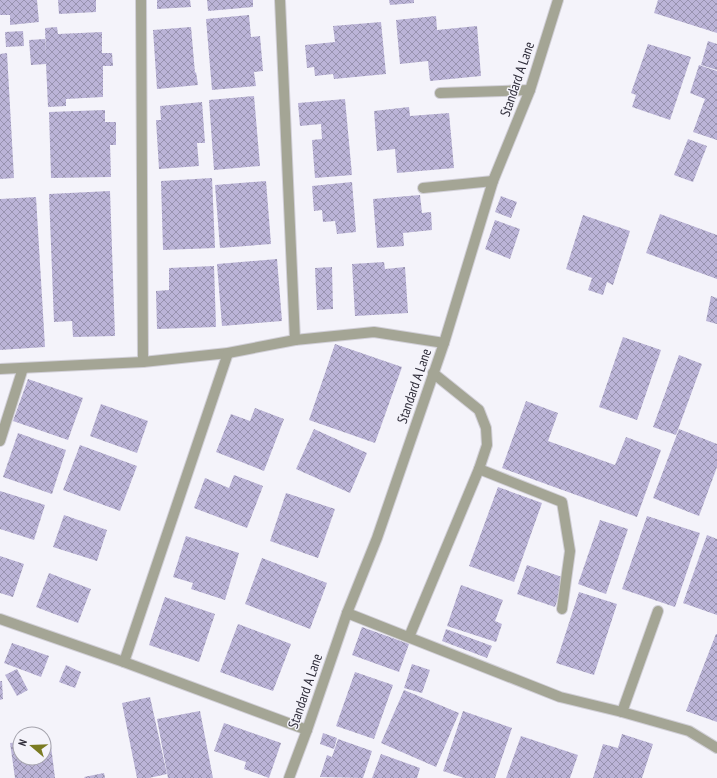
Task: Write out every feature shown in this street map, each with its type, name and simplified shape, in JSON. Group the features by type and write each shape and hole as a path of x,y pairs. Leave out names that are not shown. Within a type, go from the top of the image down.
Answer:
{"street":[{"path":"141,0 142,362"},
{"path":"280,0 295,340"},
{"name":"Standard A Lane","path":"289,778 347,613 377,538 444,343 493,181 530,90 558,0"},
{"path":"440,93 530,90"},
{"path":"423,188 493,181"},
{"path":"0,369 142,362 228,353 295,340 374,332 444,343"},
{"path":"124,662 228,353"},
{"path":"0,441 23,368"},
{"path":"409,637 487,445 486,428 479,410 433,373"},
{"path":"478,469 562,502 570,551 562,609"},
{"path":"622,712 658,611"},
{"path":"347,613 560,697 622,712 688,731 717,748"},
{"path":"0,619 124,662 307,730"}],"building":[{"path":"0,0 37,0 39,22 10,25 10,15 0,15"},
{"path":"58,0 96,0 96,12 59,14"},
{"path":"157,0 190,0 191,7 157,9"},
{"path":"207,0 253,0 253,7 208,11"},
{"path":"389,0 414,0 414,3 390,5"},
{"path":"658,0 717,0 717,33 654,13"},
{"path":"249,15 251,37 260,36 263,71 254,72 256,86 212,90 206,19"},
{"path":"436,16 437,30 477,26 481,76 430,81 428,61 400,64 396,20"},
{"path":"381,22 386,74 334,79 333,74 315,76 314,67 307,68 305,45 335,42 333,26"},
{"path":"57,27 58,34 102,32 102,53 112,53 113,66 103,66 103,97 66,99 66,106 48,107 46,64 31,65 29,40 45,39 46,56 45,28"},
{"path":"191,27 195,73 196,72 198,85 157,89 153,30"},
{"path":"23,31 24,46 6,47 5,32"},
{"path":"708,41 717,44 717,70 701,65"},
{"path":"648,44 691,57 670,120 632,107 636,95 631,93"},
{"path":"7,53 14,178 0,179 0,54"},
{"path":"699,65 717,71 717,140 693,132 705,99 690,93"},
{"path":"254,96 260,166 214,170 209,100"},
{"path":"345,99 352,175 315,178 312,140 322,139 321,124 300,126 298,103"},
{"path":"202,102 205,143 197,143 199,166 159,169 156,120 161,120 160,106"},
{"path":"409,107 410,116 449,113 454,168 397,173 395,149 377,151 374,111"},
{"path":"105,110 105,122 116,122 116,145 110,145 111,177 51,178 49,112"},
{"path":"688,139 707,146 693,182 674,175"},
{"path":"212,178 215,248 163,250 161,181"},
{"path":"266,181 271,244 220,248 215,185"},
{"path":"352,182 356,232 337,234 335,221 323,222 322,210 314,211 312,186"},
{"path":"110,191 115,336 73,337 72,321 54,322 49,194"},
{"path":"420,195 422,213 431,212 432,230 403,233 404,246 377,248 373,199"},
{"path":"501,196 517,202 511,218 495,212"},
{"path":"36,197 45,347 0,350 0,199"},
{"path":"660,214 717,235 717,279 646,253"},
{"path":"583,215 630,231 613,285 607,282 603,295 588,290 592,278 566,269"},
{"path":"495,220 520,229 510,259 485,249"},
{"path":"277,259 282,321 222,326 217,264"},
{"path":"384,262 385,269 405,267 408,313 355,316 352,264"},
{"path":"214,266 216,327 157,329 156,291 169,290 169,268"},
{"path":"332,267 333,309 317,310 315,268"},
{"path":"711,296 717,298 717,324 706,321"},
{"path":"623,337 661,350 637,420 599,407"},
{"path":"335,344 402,367 375,443 309,420"},
{"path":"679,355 702,364 676,435 653,427"},
{"path":"28,379 83,398 68,440 13,421"},
{"path":"526,401 558,413 548,441 615,465 626,437 661,450 637,517 502,468"},
{"path":"101,404 148,421 137,453 90,436"},
{"path":"255,408 284,419 264,471 216,452 231,414 250,421"},
{"path":"314,429 367,453 350,493 296,469"},
{"path":"679,429 717,444 717,467 699,516 653,498"},
{"path":"18,433 66,450 52,494 3,477"},
{"path":"80,445 137,466 120,511 63,490"},
{"path":"234,475 263,486 247,528 194,508 205,478 229,488"},
{"path":"498,487 542,503 514,582 469,566"},
{"path":"0,491 45,505 34,540 0,529"},
{"path":"286,493 335,509 318,558 270,541"},
{"path":"64,515 107,530 97,561 53,547"},
{"path":"647,516 700,533 675,607 622,589"},
{"path":"600,520 628,529 606,594 578,584"},
{"path":"707,535 717,539 717,615 683,603"},
{"path":"186,536 239,553 225,600 191,589 193,583 173,577"},
{"path":"0,556 24,564 13,597 0,593"},
{"path":"262,558 327,583 310,629 245,604"},
{"path":"527,565 565,578 555,607 517,594"},
{"path":"49,573 91,589 78,623 36,607"},
{"path":"461,585 503,600 495,621 502,624 496,642 447,626"},
{"path":"579,592 617,604 594,675 556,663"},
{"path":"165,597 215,614 199,662 149,645"},
{"path":"238,624 291,644 273,691 220,672"},
{"path":"362,627 409,644 399,672 352,655"},
{"path":"446,629 492,646 487,658 442,641"},
{"path":"717,634 717,722 686,711"},
{"path":"12,643 49,656 41,677 4,663"},
{"path":"412,664 430,670 422,693 404,688"},
{"path":"66,665 81,672 75,688 59,682"},
{"path":"17,669 28,690 17,696 5,675"},
{"path":"355,672 393,685 374,739 336,726"},
{"path":"0,681 2,681 3,699 0,700"},
{"path":"404,690 459,713 436,767 381,743"},
{"path":"150,697 167,774 149,778 137,778 122,703"},
{"path":"200,711 213,778 168,778 157,719"},
{"path":"463,711 512,728 495,778 464,778 443,771"},
{"path":"224,723 281,743 269,778 244,769 246,762 214,751"},
{"path":"323,733 337,738 334,749 320,744"},
{"path":"622,734 653,744 642,778 593,778 603,744 618,748"},
{"path":"521,736 578,755 570,778 506,778"},
{"path":"338,739 372,751 363,778 320,777 327,755 332,757"},
{"path":"10,743 12,743 12,757"},
{"path":"52,754 55,778 15,778 13,766 52,766"},
{"path":"381,754 420,768 417,778 372,778"},
{"path":"104,773 105,778 84,777"}]}
